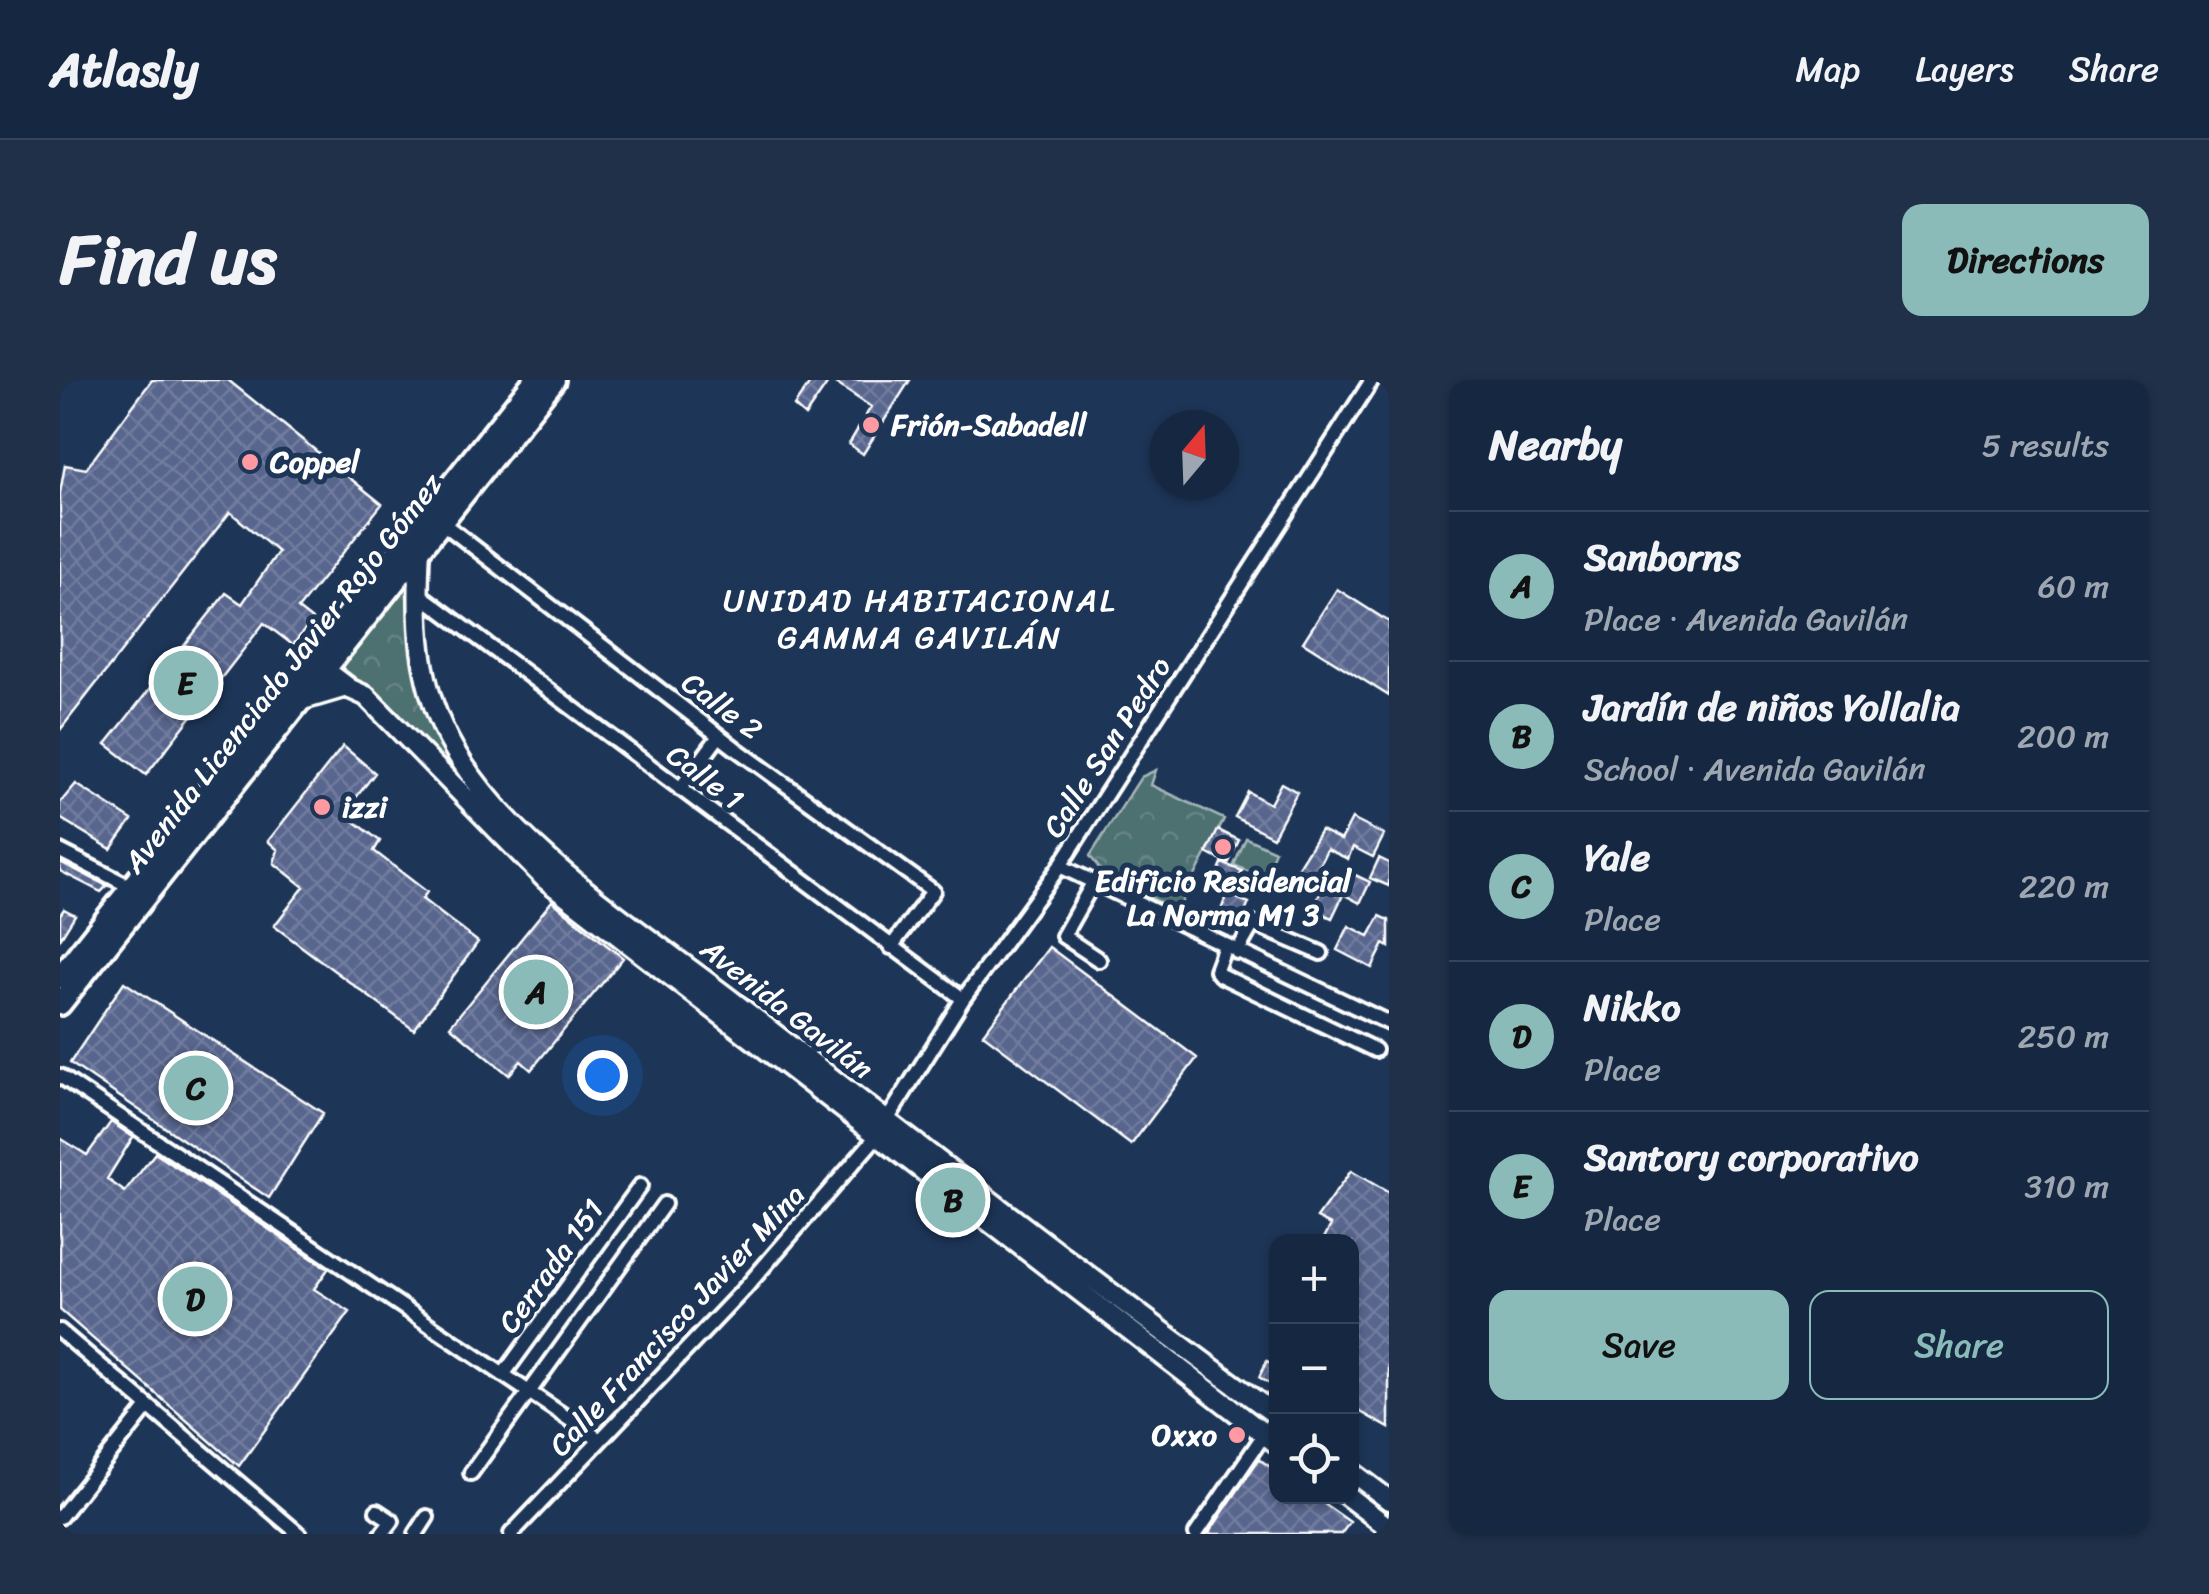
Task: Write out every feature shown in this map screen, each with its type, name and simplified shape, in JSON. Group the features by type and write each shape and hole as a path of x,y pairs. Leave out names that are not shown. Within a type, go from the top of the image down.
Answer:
{"main road":[{"name":"Avenida Licenciado Javier Rojo Gómez","path":"398,563 420,547 435,517 535,380"},
{"name":"Avenida Licenciado Javier Rojo Gómez","path":"60,977 318,666 435,517 554,380"},
{"name":"Avenida Gavilán","path":"420,547 418,646 423,676 445,733 472,778 520,830 882,1129 1269,1437"},
{"name":"Avenida Licenciado Javier Rojo Gómez","path":"60,1004 300,701 318,666"},
{"path":"318,666 346,687"},
{"name":"Avenida Gavilán","path":"346,687 366,696 506,844 591,916 1273,1414"},
{"path":"300,701 346,687"},
{"path":"456,793 472,778"},
{"path":"506,844 520,830"},
{"path":"1359,1477 1389,1500"},
{"path":"1358,1504 1389,1528"}],"street":[{"name":"Calle San Pedro","path":"882,1129 963,998 1060,866 1372,380"},
{"name":"Calle 2","path":"435,517 718,736 934,891 891,947"},
{"name":"Calle 1","path":"418,594 963,998"},
{"path":"680,789 718,736"},
{"path":"60,851 132,887"},
{"path":"1060,866 1389,1023"},
{"path":"1093,883 1063,936 1099,960"},
{"path":"1321,953 1253,924 1216,970 1375,1050"},
{"path":"60,1076 600,1440"},
{"name":"Calle Francisco Javier Mina","path":"511,1534 746,1287 882,1129"},
{"name":"Cerrada 151","path":"502,1375 640,1186"},
{"path":"471,1472 525,1391 664,1204"},
{"path":"60,1332 299,1534"},
{"path":"60,1517 146,1408"},
{"path":"1196,1534 1269,1439"},
{"path":"377,1511 392,1521 382,1534"},
{"path":"416,1534 428,1518"}],"green space":[{"path":"407,578 413,600 417,683 432,721 459,769 446,775 330,673"},
{"path":"1156,770 1151,785 1224,819 1177,911 1102,872 1090,856 1141,777"},
{"path":"1246,838 1275,851 1263,878 1234,865"}],"building":[{"path":"152,380 228,380 382,504 298,609 312,620 293,645 264,623 146,775 106,744 226,593 242,604 278,552 230,512 60,730 60,493 65,465 86,469"},
{"name":"Frión-Sabadell","path":"812,380 830,380 805,416 794,406"},
{"name":"Frión-Sabadell","path":"831,380 910,380 863,454 849,444 871,407"},
{"path":"1337,589 1389,622 1389,696 1303,642"},
{"path":"343,746 375,773 344,813 380,841 374,851 427,892 422,899 478,942 414,1030 274,926 304,887 274,863 278,850 268,841"},
{"path":"1281,783 1297,792 1273,837 1235,817 1248,792 1270,804"},
{"path":"76,784 132,820 111,849 60,818 60,803"},
{"path":"1352,819 1384,835 1373,857 1353,847 1348,859 1327,849 1312,880 1295,872 1321,830 1341,840"},
{"name":"Edificio Residencial La Norma M1 3","path":"1218,830 1239,840 1228,864 1207,853"},
{"path":"1379,858 1389,863 1389,886 1370,878"},
{"path":"60,862 107,886 101,892 60,871"},
{"path":"1222,863 1242,871 1233,893 1213,885"},
{"path":"1351,873 1370,882 1360,903 1341,893"},
{"path":"1323,887 1342,897 1332,918 1312,909"},
{"path":"1227,894 1249,903 1240,924 1219,916"},
{"path":"552,901 623,958 531,1070 521,1061 509,1075 450,1026"},
{"path":"64,909 75,915 60,939 60,915"},
{"path":"1380,916 1389,920 1389,947 1384,944 1372,968 1337,950 1349,926 1369,936"},
{"path":"1049,947 1197,1058 1131,1145 983,1034"},
{"path":"124,982 323,1113 269,1198 70,1063"},
{"path":"111,1122 133,1137 107,1179 125,1192 155,1153 328,1269 314,1289 350,1312 239,1466 60,1310 60,1138 87,1155"},
{"path":"1351,1171 1389,1193 1389,1428 1359,1411 1359,1234 1326,1234 1331,1225 1317,1218"},
{"path":"1267,1361 1269,1362 1269,1383 1259,1377"},
{"path":"1259,1459 1269,1466 1269,1504 1324,1504 1350,1522 1341,1534 1208,1534"}],"place":[{"name":"Frión-Sabadell","path":"871,425"},
{"name":"Coppel","path":"250,462"},
{"name":"Santory corporativo","path":"186,683"},
{"name":"izzi","path":"322,807"},
{"name":"Edificio Residencial La Norma M1 3","path":"1223,847"},
{"name":"Sanborns","path":"536,992"},
{"name":"Yale","path":"196,1088"},
{"name":"Jardín de niños Yollalia","path":"953,1200"},
{"name":"Nikko","path":"195,1299"},
{"name":"Oxxo","path":"1237,1435"}],"district":[{"name":"UNIDAD HABITACIONAL GAMMA GAVILÁN","path":"920,618"}]}
